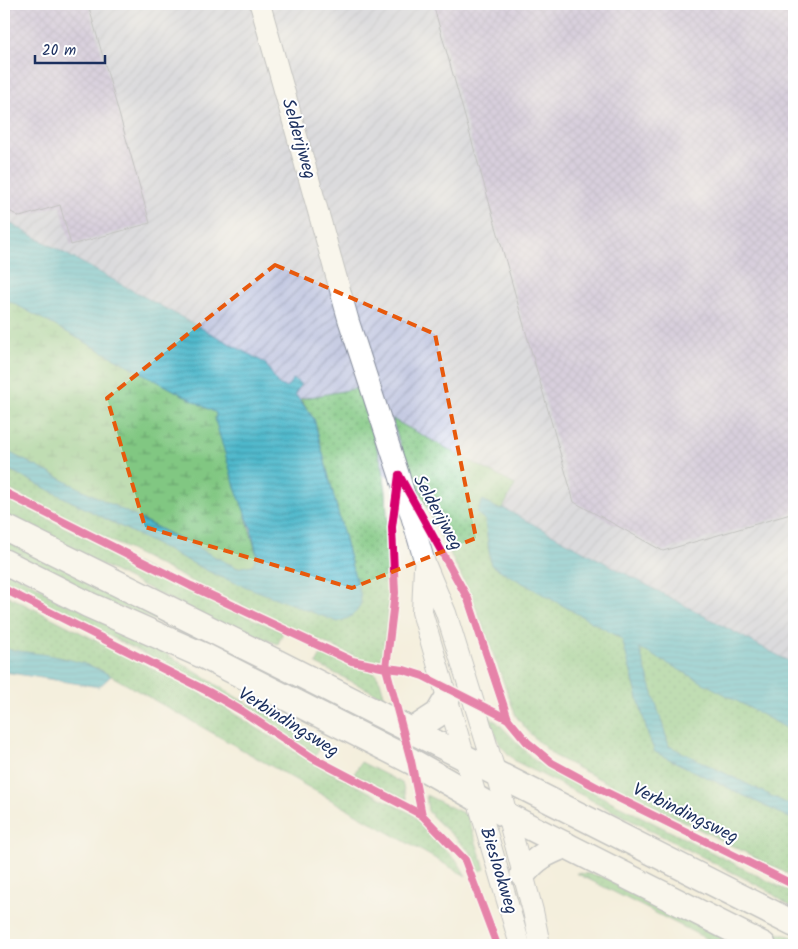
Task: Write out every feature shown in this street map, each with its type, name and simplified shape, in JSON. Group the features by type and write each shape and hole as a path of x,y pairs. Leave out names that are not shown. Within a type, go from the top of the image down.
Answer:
{"street":[{"name":"Selderijweg","path":"260,4 349,322 399,475 425,563 446,613 496,774 506,815"},
{"path":"4,527 794,924"},
{"name":"Verbindingsweg","path":"4,562 89,605 204,656 403,757 506,815 763,945"},
{"name":"Selderijweg","path":"425,563 422,612 464,758"},
{"path":"412,731 438,714 447,699"},
{"name":"Bieslookweg","path":"464,758 520,945"},
{"name":"Bieslookweg","path":"506,815 523,874 540,945"},
{"path":"523,874 535,860 566,845"}],"highlighted area":[{"path":"275,265 435,334 476,538 352,588 145,527 107,398"}],"shaded area":[{"path":"4,4 794,4 794,704 4,261"}],"green space":[{"path":"4,298 216,413 257,555 253,565 237,568 4,450"},
{"path":"359,388 383,469 386,492 390,591 384,654 376,663 363,660 221,596 4,487 4,467 218,576 360,593 314,419 300,399"},
{"path":"392,419 515,485 503,508 498,509 483,500 477,513 485,520 491,565 622,639 648,735 655,752 794,820 794,877 556,757 539,743 516,716 474,602 407,466"},
{"path":"4,497 211,601 283,632 278,644 213,621 4,516"},
{"path":"4,537 193,628 190,634 68,587 4,554"},
{"path":"4,569 154,646 239,699 323,742 316,755 211,687 4,583"},
{"path":"4,594 199,692 316,765 412,814 432,838 458,862 466,876 99,669 63,658 4,649"},
{"path":"638,647 794,732 794,807 669,746"},
{"path":"322,653 350,666 376,674 385,698 316,664"},
{"path":"489,717 498,723 534,760 555,773 794,894 794,909 765,889 515,761 500,745"},
{"path":"361,762 402,783 407,800 354,774"},
{"path":"426,795 467,815 485,869 480,871 471,853 428,811"},
{"path":"576,873 592,874 606,878 745,945 719,945"},
{"path":"745,922 762,929 794,937 794,945 775,945 741,928"}],"water":[{"path":"4,220 265,363 278,384 286,388 293,379 301,384 295,394 314,419 360,593 361,603 357,611 350,617 338,622 218,576 4,467 4,450 237,568 253,565 257,555 251,528 236,490 215,420 216,413 4,298"},
{"path":"483,500 498,509 503,508 794,664 794,732 639,648 669,746 794,807 794,820 655,752 648,735 622,639 491,565 485,520 477,513"},
{"path":"4,649 73,660 111,676 99,687 4,672"}],"building":[{"path":"4,4 88,4 150,223 71,245 60,205 20,217 4,208"},
{"path":"433,4 794,4 794,513 663,551 574,502"}],"cycle path":[{"path":"399,475 392,527 395,593 386,668 411,761 422,815"},
{"path":"399,475 468,599 508,719"},
{"path":"4,492 191,586 352,661 404,670 423,676 508,719 527,742 552,763 604,791 794,885"},
{"path":"4,589 209,692 242,711 313,758 422,815 465,860 497,945"}]}
